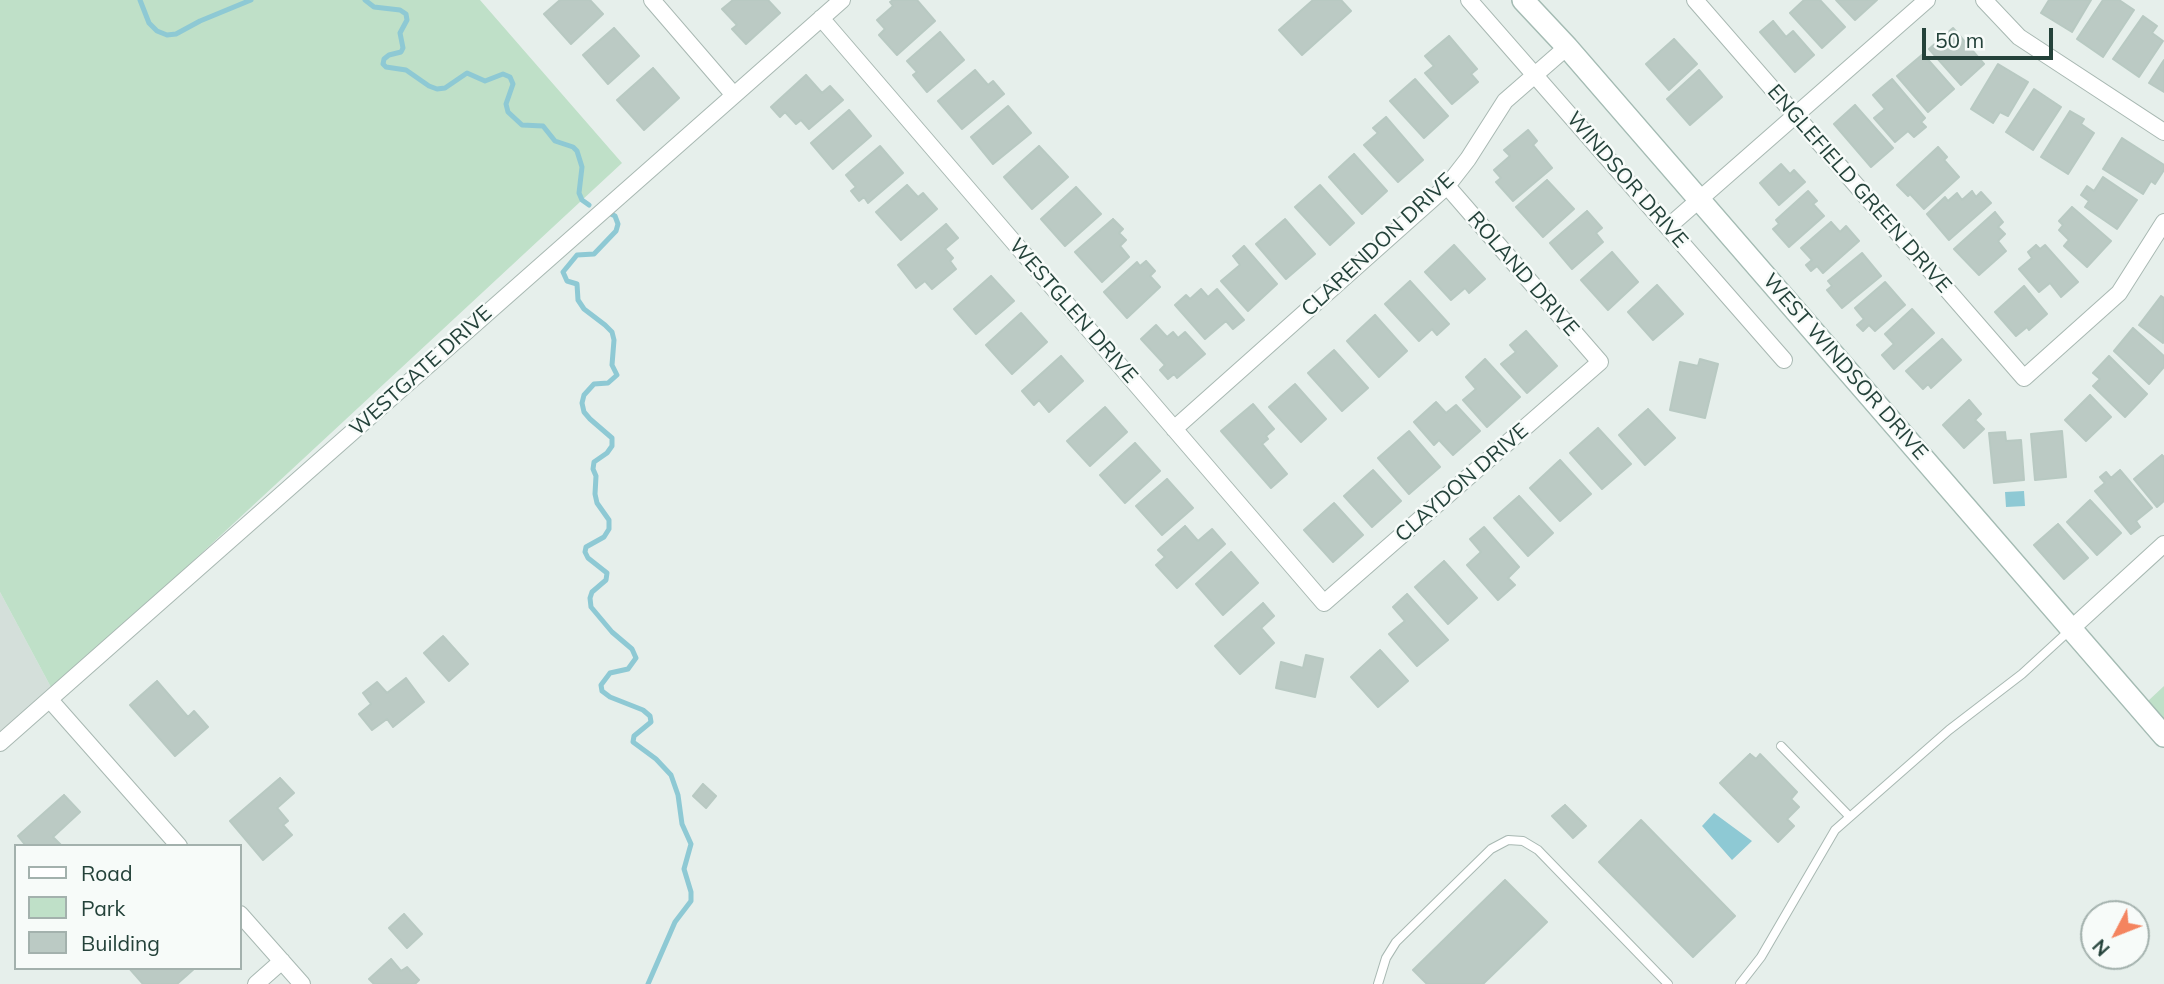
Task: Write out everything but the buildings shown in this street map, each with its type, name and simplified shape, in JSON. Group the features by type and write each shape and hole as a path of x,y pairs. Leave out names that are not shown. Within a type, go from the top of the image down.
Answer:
{"street":[{"path":"652,0 733,94"},
{"name":"WESTGATE DRIVE","path":"0,743 842,0"},
{"name":"WINDSOR DRIVE","path":"1469,0 1784,360"},
{"name":"WEST WINDSOR DRIVE","path":"1523,0 1567,47 2164,736"},
{"name":"ENGLEFIELD GREEN DRIVE","path":"1695,0 2024,378 2119,293 2164,222"},
{"path":"1668,227 1927,0"},
{"path":"1984,0 2019,37 2164,132"},
{"name":"WESTGLEN DRIVE","path":"821,18 1324,603"},
{"name":"CLARENDON DRIVE","path":"1174,429 1447,186 1468,159 1505,100 1567,47"},
{"name":"ROLAND DRIVE","path":"1447,186 1600,362"},
{"name":"CLAYDON DRIVE","path":"1324,603 1600,362"},
{"path":"2072,628 2164,544"},
{"path":"50,700 177,844"},
{"path":"242,916 302,984"},
{"path":"256,984 282,961"}],"lane":[{"path":"1740,984 1761,957 1835,830 1949,730 2022,674 2072,628"},
{"path":"1781,746 1850,817"},
{"path":"1378,984 1386,958 1396,942 1491,849 1508,840 1523,841 1538,850 1668,984"}],"shaded area":[{"path":"0,592 53,691 0,736"}],"green space":[{"path":"0,0 480,0 622,163 53,691 0,592"},
{"path":"2164,686 2164,720 2148,701"}],"water":[{"path":"2024,491 2025,506 2006,507 2005,492"},
{"path":"1714,813 1752,841 1732,860 1702,826"}],"waterway":[{"path":"140,0 149,23 157,31 167,35 176,34 251,0"},
{"path":"365,0 374,7 400,10 406,14 407,20 400,33 403,48 401,52 384,59 383,64 386,67 406,70 437,89 445,88 467,73 485,81 503,74 510,77 513,84 506,104 508,112 522,125 543,126 555,141 577,151 582,167 579,193 582,200 589,205"},
{"path":"611,214 615,216 618,224 616,231 594,254 577,255 563,272 567,281 577,284 578,300 584,309 612,332 614,340 612,365 617,375 608,383 594,384 584,395 582,403 584,412 612,438 612,446 594,462 593,469 596,476 597,503 609,520 609,529 604,537 586,547 585,552 588,558 607,573 606,580 592,592 591,607 612,632 632,649 636,658 628,669 610,673 601,685 602,691 650,716 651,722 634,736 633,742 656,759 671,775 678,795 682,824 691,844 684,869 691,901 675,922 648,984"}]}
